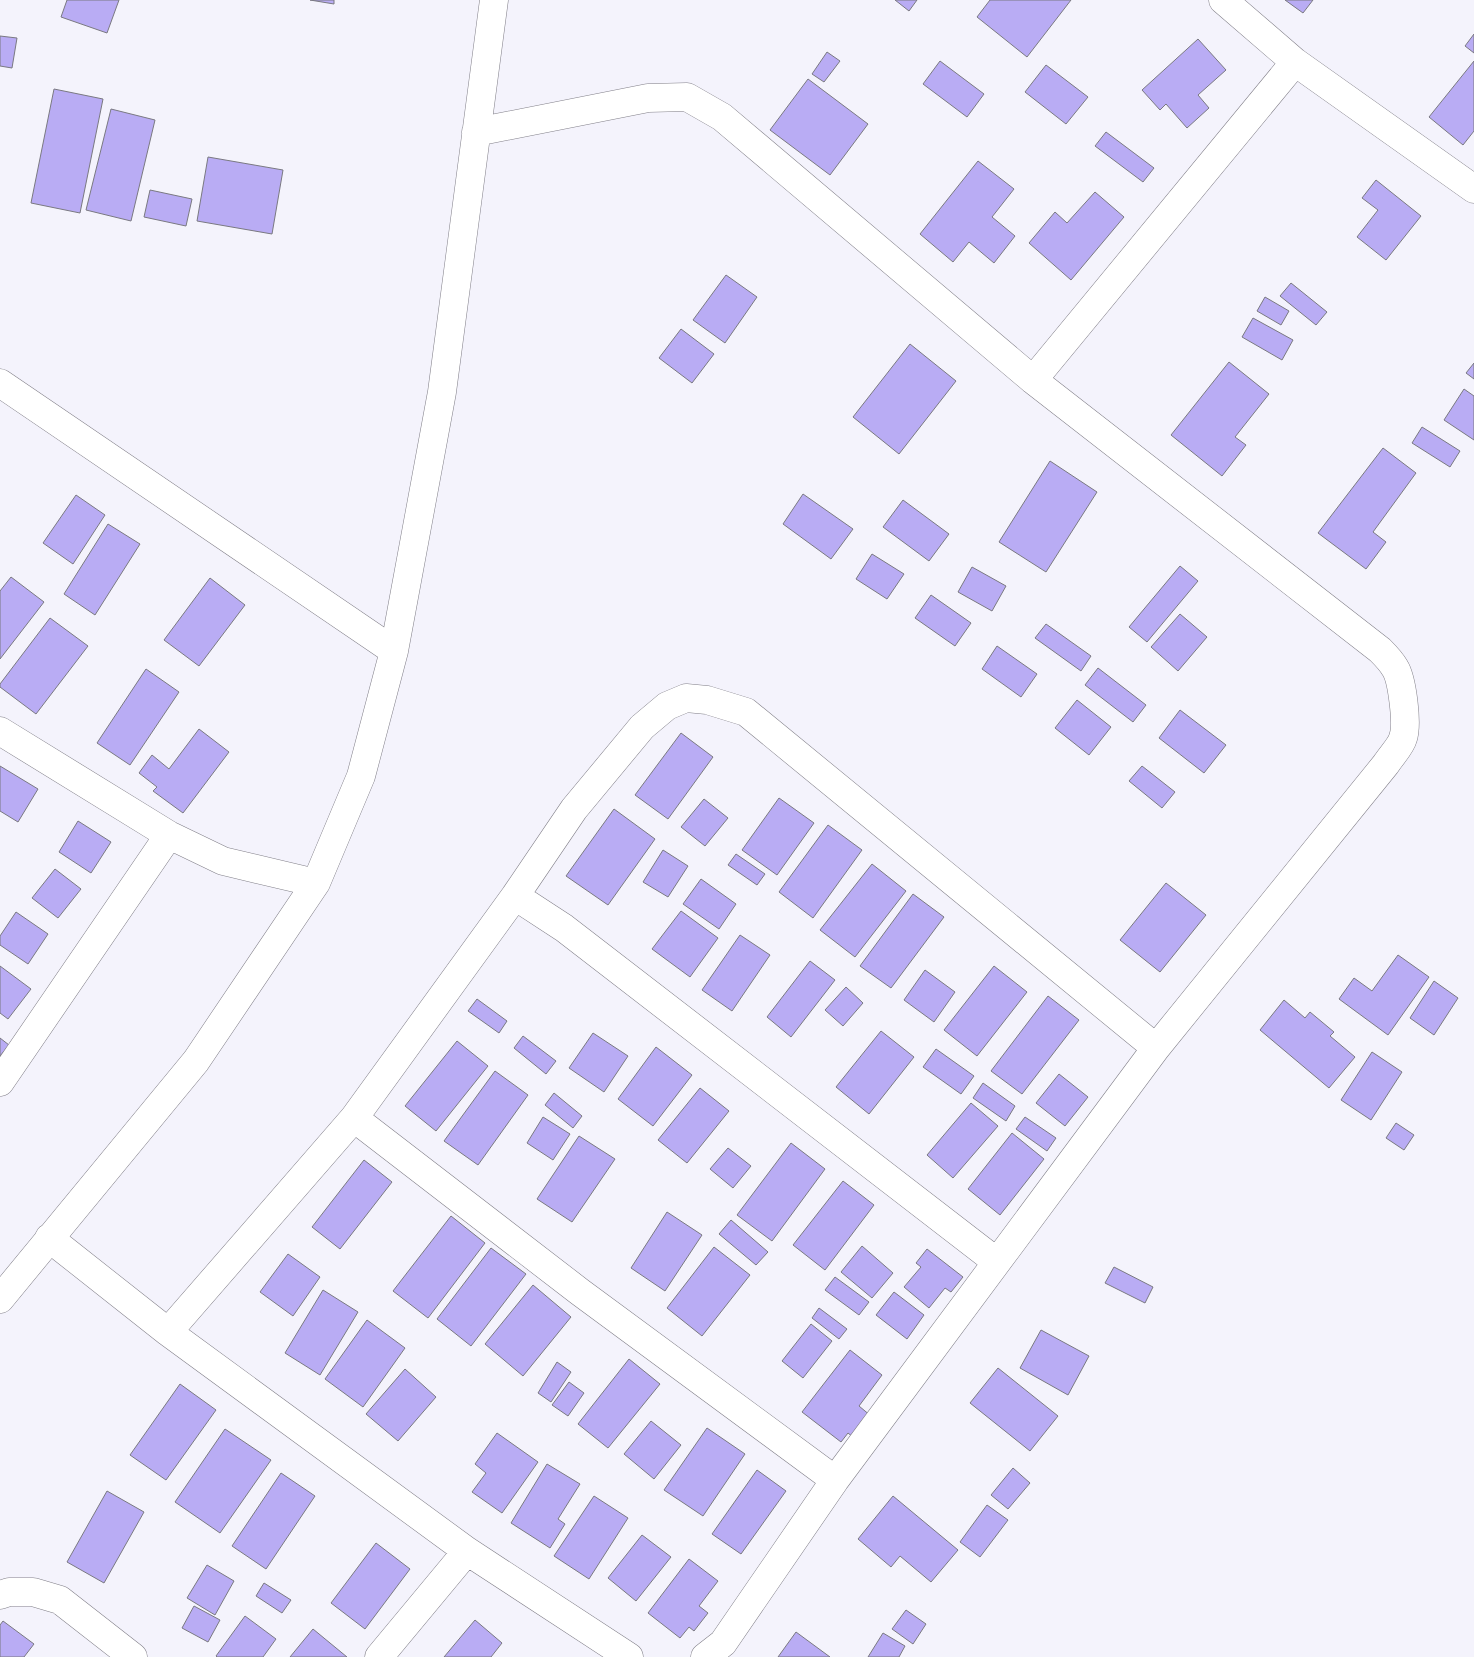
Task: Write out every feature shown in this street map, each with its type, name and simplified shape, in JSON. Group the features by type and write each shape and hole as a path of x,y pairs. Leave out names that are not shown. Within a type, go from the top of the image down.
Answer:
{"street":[{"path":"0,1298 196,1061 316,883 361,776 394,651 442,392 494,0"},
{"path":"1223,0 1295,62 1474,189"},
{"path":"1033,380 1295,62"},
{"path":"476,132 648,98 687,97 722,117 1033,380 1380,650 1395,668 1401,681 1402,701 1406,719 1403,739 1386,764 1156,1048 835,1480 723,1643 705,1657"},
{"path":"0,383 394,651"},
{"path":"168,1332 354,1118 515,896 574,809 642,727 667,706 686,698 707,700 746,712 1156,1048"},
{"path":"0,731 169,835 223,861 316,883"},
{"path":"0,1082 169,835"},
{"path":"515,896 564,928 997,1262"},
{"path":"354,1118 580,1292 835,1480"},
{"path":"50,1238 168,1332 468,1551 629,1657"},
{"path":"379,1657 468,1551"},
{"path":"0,1595 10,1592 33,1592 60,1600 132,1657"}],"building":[{"path":"67,0 119,0 107,33 61,17"},
{"path":"310,0 334,0 334,4"},
{"path":"895,0 917,0 909,11"},
{"path":"990,0 1071,0 1027,57 977,17"},
{"path":"1285,0 1313,0 1303,13"},
{"path":"1474,34 1474,53 1465,46"},
{"path":"0,36 17,38 12,68 0,66"},
{"path":"1198,39 1226,70 1198,95 1209,108 1187,128 1166,104 1160,110 1142,90"},
{"path":"827,52 840,61 824,82 812,74"},
{"path":"940,61 984,94 967,117 923,84"},
{"path":"1474,61 1474,131 1463,145 1429,117"},
{"path":"1046,65 1088,97 1066,124 1025,92"},
{"path":"808,79 868,124 830,175 770,130"},
{"path":"54,89 103,99 80,213 31,203"},
{"path":"111,109 155,120 131,221 86,210"},
{"path":"1106,132 1154,168 1143,182 1095,146"},
{"path":"208,157 283,170 272,234 197,221"},
{"path":"978,161 1014,189 992,217 1015,236 994,263 969,242 953,262 920,234"},
{"path":"1376,180 1421,216 1386,260 1357,237 1378,210 1362,198"},
{"path":"150,190 192,199 186,226 144,217"},
{"path":"1095,192 1124,217 1071,280 1029,243 1055,212 1067,223"},
{"path":"726,275 757,297 725,343 693,320"},
{"path":"1291,283 1327,312 1316,325 1280,296"},
{"path":"1265,297 1289,311 1281,325 1257,311"},
{"path":"1253,318 1293,340 1282,360 1242,337"},
{"path":"681,329 714,354 692,383 659,358"},
{"path":"910,344 956,381 899,454 853,417"},
{"path":"1229,362 1269,394 1235,437 1246,445 1222,476 1171,435"},
{"path":"1474,363 1474,379 1466,373"},
{"path":"1464,389 1474,396 1474,440 1444,420"},
{"path":"1422,427 1460,451 1450,467 1412,443"},
{"path":"1383,448 1416,473 1373,532 1386,542 1366,569 1318,533"},
{"path":"1050,461 1097,492 1046,572 999,542"},
{"path":"803,494 853,529 831,559 783,524"},
{"path":"76,495 105,515 73,564 43,543"},
{"path":"903,500 949,534 929,561 883,527"},
{"path":"108,524 140,544 95,615 64,594"},
{"path":"872,554 904,574 887,599 856,579"},
{"path":"1180,566 1198,581 1147,642 1129,627"},
{"path":"972,567 1006,586 992,611 958,592"},
{"path":"11,577 44,602 0,659 0,591"},
{"path":"210,578 245,605 199,666 164,640"},
{"path":"931,595 971,623 955,646 915,618"},
{"path":"1180,614 1207,637 1178,671 1151,647"},
{"path":"50,618 88,646 36,714 0,687 0,684"},
{"path":"1046,624 1091,656 1081,671 1035,638"},
{"path":"997,646 1037,674 1021,697 982,669"},
{"path":"1098,668 1146,705 1133,722 1085,685"},
{"path":"146,669 179,692 130,765 97,743"},
{"path":"1077,700 1111,727 1089,755 1055,728"},
{"path":"1180,710 1226,745 1204,773 1159,738"},
{"path":"199,729 229,752 183,813 153,791 157,787 139,773 152,755 169,769"},
{"path":"681,733 713,757 668,819 635,795"},
{"path":"0,766 38,789 18,822 0,811"},
{"path":"1142,766 1175,792 1162,808 1129,781"},
{"path":"779,798 814,823 777,875 742,850"},
{"path":"704,799 728,818 705,846 681,827"},
{"path":"614,809 655,839 608,905 566,876"},
{"path":"78,821 111,842 91,873 59,852"},
{"path":"828,825 862,850 813,918 779,892"},
{"path":"663,850 688,866 668,897 643,882"},
{"path":"736,854 765,874 757,885 728,865"},
{"path":"872,864 906,891 855,957 820,930"},
{"path":"55,869 81,889 58,918 32,898"},
{"path":"701,879 736,904 719,929 683,904"},
{"path":"1166,883 1206,915 1160,972 1120,940"},
{"path":"913,894 944,917 891,988 860,966"},
{"path":"681,911 718,938 690,977 652,949"},
{"path":"16,912 48,934 28,964 0,945 0,936"},
{"path":"740,935 770,955 732,1011 702,990"},
{"path":"1398,955 1429,977 1388,1035 1339,999 1354,978 1372,991"},
{"path":"810,961 835,980 791,1037 767,1017"},
{"path":"0,966 31,989 8,1019 0,1013"},
{"path":"994,966 1027,992 977,1056 944,1030"},
{"path":"925,970 955,992 934,1022 904,1000"},
{"path":"1434,981 1458,998 1434,1035 1410,1018"},
{"path":"846,987 863,1003 843,1026 825,1010"},
{"path":"1048,996 1079,1020 1022,1094 991,1071"},
{"path":"477,999 507,1021 499,1033 468,1011"},
{"path":"1284,1000 1305,1018 1310,1012 1334,1032 1330,1036 1355,1057 1329,1088 1260,1030"},
{"path":"881,1031 914,1057 869,1114 836,1087"},
{"path":"593,1033 628,1056 604,1092 569,1068"},
{"path":"523,1036 556,1061 546,1074 514,1048"},
{"path":"0,1038 9,1045 0,1056"},
{"path":"457,1041 488,1066 436,1131 405,1106"},
{"path":"656,1047 692,1075 653,1126 618,1099"},
{"path":"936,1049 974,1076 961,1094 923,1067"},
{"path":"1372,1052 1402,1072 1371,1120 1341,1100"},
{"path":"495,1071 528,1095 478,1165 444,1141"},
{"path":"1059,1074 1088,1097 1065,1126 1036,1103"},
{"path":"983,1083 1015,1106 1006,1121 973,1098"},
{"path":"700,1088 729,1111 687,1163 658,1140"},
{"path":"554,1093 582,1116 573,1128 545,1105"},
{"path":"971,1103 998,1126 953,1178 927,1155"},
{"path":"543,1117 570,1134 553,1160 527,1143"},
{"path":"1025,1117 1056,1138 1047,1151 1016,1129"},
{"path":"1396,1123 1414,1135 1404,1150 1386,1138"},
{"path":"1012,1133 1044,1159 1000,1215 968,1189"},
{"path":"579,1136 615,1159 572,1222 537,1199"},
{"path":"791,1143 825,1169 772,1241 737,1215"},
{"path":"728,1148 751,1166 733,1188 710,1169"},
{"path":"364,1160 392,1182 340,1249 312,1227"},
{"path":"843,1181 874,1205 825,1270 793,1245"},
{"path":"667,1212 702,1235 665,1291 631,1268"},
{"path":"451,1216 485,1243 428,1318 393,1291"},
{"path":"731,1220 768,1252 756,1265 719,1234"},
{"path":"862,1246 893,1273 872,1298 841,1272"},
{"path":"714,1247 750,1275 702,1336 667,1308"},
{"path":"491,1248 526,1274 471,1346 437,1319"},
{"path":"927,1249 963,1277 951,1292 945,1288 929,1308 904,1287 921,1267 916,1263"},
{"path":"288,1254 320,1277 293,1316 260,1292"},
{"path":"1114,1267 1153,1287 1145,1303 1105,1283"},
{"path":"835,1277 869,1302 859,1315 825,1290"},
{"path":"533,1285 571,1317 523,1376 485,1344"},
{"path":"323,1290 358,1312 320,1375 285,1353"},
{"path":"894,1292 924,1315 907,1339 876,1315"},
{"path":"819,1308 847,1329 839,1339 812,1318"},
{"path":"367,1320 405,1348 363,1407 325,1379"},
{"path":"811,1324 832,1341 803,1378 782,1361"},
{"path":"1041,1330 1089,1356 1068,1395 1020,1368"},
{"path":"850,1350 882,1375 859,1406 871,1416 854,1438 848,1433 841,1442 802,1412"},
{"path":"629,1359 660,1384 608,1448 578,1424"},
{"path":"557,1362 571,1372 551,1402 538,1393"},
{"path":"998,1368 1058,1416 1030,1451 970,1403"},
{"path":"405,1369 436,1397 398,1441 366,1414"},
{"path":"569,1382 584,1393 568,1416 552,1405"},
{"path":"180,1384 216,1410 166,1480 130,1455"},
{"path":"651,1421 681,1445 654,1479 624,1454"},
{"path":"707,1428 745,1454 703,1516 664,1490"},
{"path":"225,1429 271,1460 220,1533 175,1502"},
{"path":"497,1433 538,1462 502,1513 472,1492 486,1473 475,1464"},
{"path":"547,1464 580,1484 558,1519 565,1524 550,1548 511,1523"},
{"path":"1013,1468 1030,1483 1008,1509 991,1495"},
{"path":"757,1470 786,1491 741,1554 712,1534"},
{"path":"281,1473 315,1496 266,1569 232,1546"},
{"path":"107,1491 144,1512 104,1583 67,1562"},
{"path":"594,1496 628,1518 589,1579 554,1556"},
{"path":"893,1496 958,1550 931,1582 900,1556 891,1567 858,1539"},
{"path":"987,1505 1008,1520 980,1557 960,1542"},
{"path":"642,1535 671,1557 636,1601 608,1578"},
{"path":"376,1543 410,1569 365,1629 331,1603"},
{"path":"689,1559 718,1581 699,1606 708,1613 694,1631 689,1627 680,1638 648,1613"},
{"path":"207,1565 234,1581 215,1615 187,1598"},
{"path":"264,1583 291,1600 282,1613 256,1596"},
{"path":"194,1606 220,1620 208,1642 182,1628"},
{"path":"906,1610 926,1624 913,1644 892,1629"},
{"path":"245,1616 276,1639 263,1657 217,1657 216,1656"},
{"path":"475,1620 502,1643 491,1657 444,1657"},
{"path":"3,1621 34,1644 24,1657 0,1657 0,1625"},
{"path":"313,1629 347,1657 290,1657"},
{"path":"796,1632 830,1657 778,1657"},
{"path":"883,1633 905,1646 899,1657 868,1657"}]}
